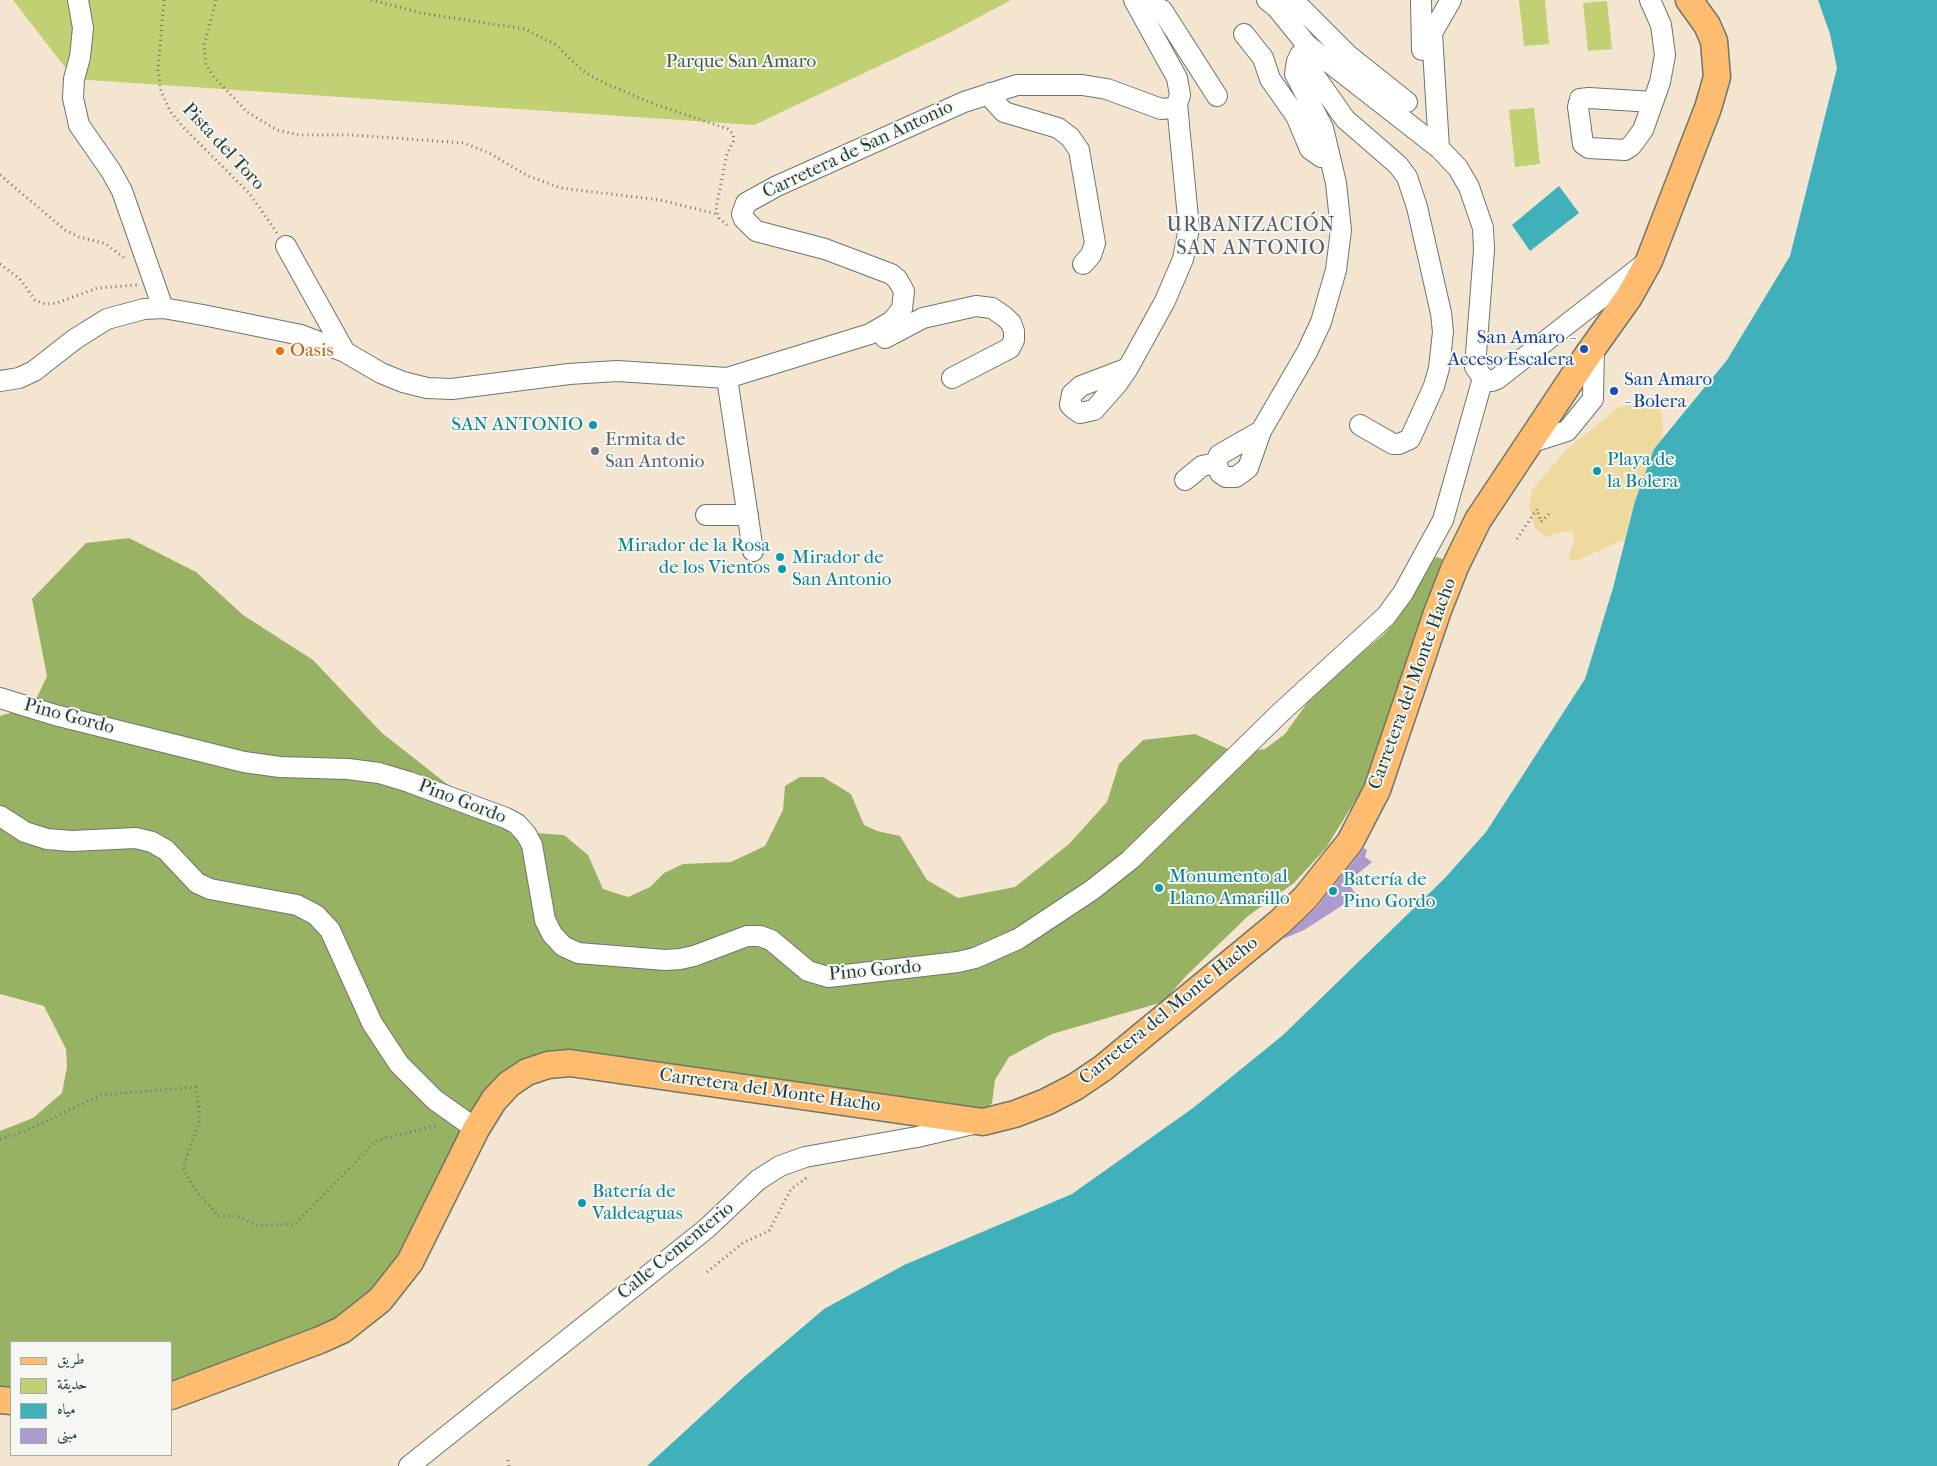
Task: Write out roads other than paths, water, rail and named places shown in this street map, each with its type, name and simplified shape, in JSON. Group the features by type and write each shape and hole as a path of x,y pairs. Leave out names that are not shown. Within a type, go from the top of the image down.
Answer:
{"main road":[{"name":"Carretera del Monte Hacho","path":"172,1396 342,1330 380,1300 410,1262 469,1124 509,1084 527,1072 548,1064 570,1062 983,1122 1015,1114 1046,1102 1075,1087 1103,1068 1280,922 1327,872 1350,842 1377,790 1455,566 1478,520 1594,346 1629,298 1649,261 1708,108 1717,77 1714,41 1707,25 1690,0"}],"street":[{"path":"78,0 82,28 73,98 79,125 111,171 122,191 163,308"},
{"path":"1267,0 1276,8 1304,50 1345,119 1398,165 1407,178 1413,192 1441,313 1443,332 1439,368 1434,386 1410,439 1399,444 1393,444 1360,425"},
{"path":"1294,0 1342,62 1439,148 1458,168 1469,187 1483,228 1484,250 1475,367 1483,378 1487,380 1497,379 1649,261"},
{"path":"1421,0 1423,134"},
{"path":"1439,148 1432,33 1451,0"},
{"path":"1650,0 1661,24 1665,55 1660,82 1653,102"},
{"path":"1137,5 1162,10 1217,96"},
{"path":"1128,368 1165,301 1187,245 1188,209 1177,104 1180,95 1177,78 1137,5"},
{"path":"1244,34 1263,58 1270,79 1296,116 1310,149 1321,157 1330,156"},
{"path":"1304,50 1342,62 1407,102"},
{"path":"1261,431 1219,454 1216,463 1220,473 1226,477 1236,477 1245,472 1253,457 1261,431 1307,352 1321,322 1336,270 1340,237 1340,210 1330,156 1317,115 1296,81 1295,67 1304,50"},
{"name":"Carretera de San Antonio","path":"0,381 19,378 34,371 90,328 107,319 144,309 163,308 302,335 345,352 381,373 403,382 427,388 460,388 569,374 617,371 727,378 870,334 892,321 902,309 904,291 897,279 891,274 825,249 756,231 744,219 744,208 754,198 964,102 1017,85 1082,85 1107,89 1161,109 1172,108 1177,104"},
{"path":"990,93 993,100 1004,112 1058,128 1070,137 1079,150 1095,244 1091,255 1083,264"},
{"path":"286,246 345,352"},
{"path":"870,334 883,339 923,318 976,306 992,308 1005,316 1011,323 1014,331 1014,340 1010,348 952,378"},
{"path":"727,378 753,552"},
{"name":"Pino Gordo","path":"0,698 55,715 244,762 280,767 348,769 379,774 409,782 506,818 517,824 526,834 532,846 545,920 552,934 563,946 578,953 666,960 680,959 708,951 747,936 760,936 771,940 808,971 828,977 940,966 975,958 1018,939 1092,890 1130,860 1280,713 1386,616 1403,593 1443,520 1483,378"},
{"path":"1185,480 1202,466 1216,463"},
{"path":"706,515 748,515"},
{"path":"0,816 25,832 47,839 136,838 152,842 166,850 197,883 210,889 297,905 316,915 330,930 372,1023 399,1064 435,1100 469,1124"},
{"name":"Calle Cementerio","path":"409,1466 706,1229 758,1180 780,1166 805,1157 917,1137 983,1122"}],"water":[{"path":"1818,0 1937,0 1937,1466 647,1466 744,1377 824,1309 904,1265 1072,1194 1193,1108 1282,1036 1445,878 1486,832 1585,679 1613,588 1635,501 1654,449 1727,360 1790,256 1837,68 1830,34"},
{"path":"1559,186 1579,213 1530,251 1512,225"}],"place":[{"name":"San Amaro - Acceso Escalera","path":"1584,349"},
{"name":"Oasis","path":"280,351"},
{"name":"San Amaro - Bolera","path":"1614,391"},
{"name":"SAN ANTONIO","path":"593,425"},
{"name":"Ermita de San Antonio","path":"595,451"},
{"name":"Playa de la Bolera","path":"1597,471"},
{"name":"Mirador de la Rosa de los Vientos","path":"780,557"},
{"name":"Mirador de San Antonio","path":"782,569"},
{"name":"Monumento al Llano Amarillo","path":"1159,888"},
{"name":"Batería de Pino Gordo","path":"1333,891"},
{"name":"Batería de Valdeaguas","path":"582,1203"}],"district":[{"name":"URBANIZACIÓN SAN ANTONIO","path":"1251,238"}],"park label":[{"name":"Parque San Amaro","path":"741,62"}]}
